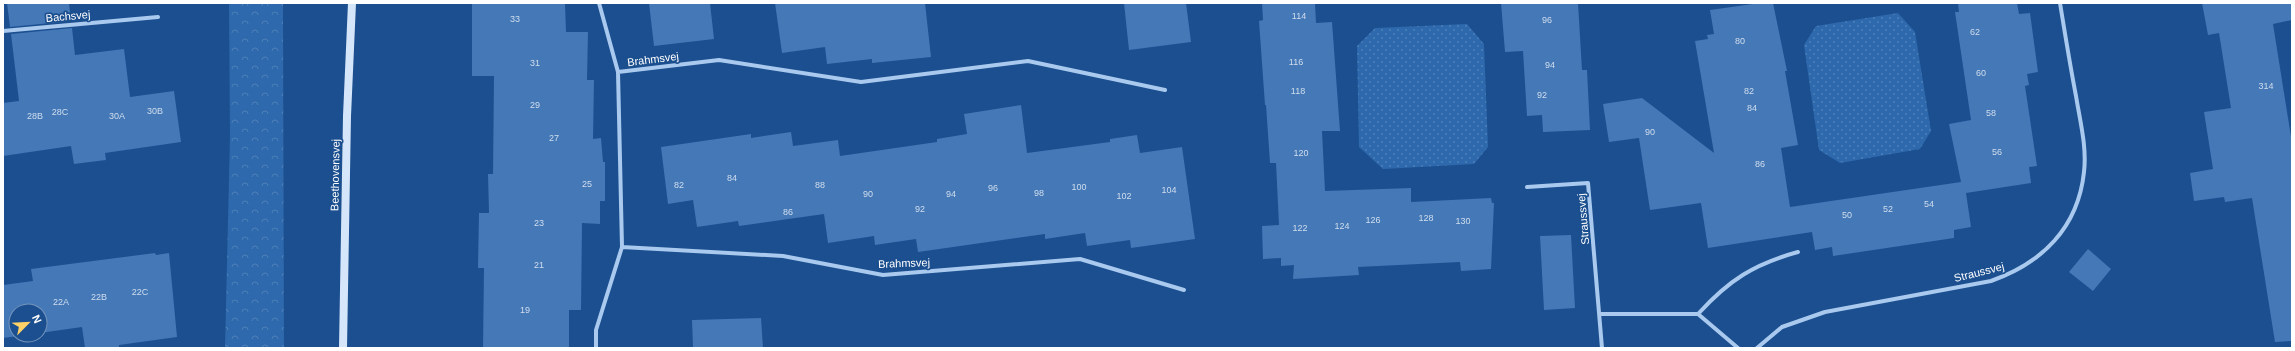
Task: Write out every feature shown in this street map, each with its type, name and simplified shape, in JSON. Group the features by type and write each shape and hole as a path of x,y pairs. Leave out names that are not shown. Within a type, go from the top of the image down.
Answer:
{"street":[{"name":"Beethovensvej","path":"343,348 347,123 352,3"},
{"name":"Brahmsvej","path":"596,348 596,330 622,247 618,72 599,3"},
{"name":"Straussvej","path":"1757,348 1782,327 1825,312 1991,281 2015,272 2037,259 2055,241 2070,220 2079,196 2084,171 2084,146 2060,3"},
{"name":"Bachsvej","path":"3,31 158,17"},
{"name":"Brahmsvej","path":"618,72 719,60 861,82 1028,62 1165,90"},
{"name":"Straussvej","path":"1527,187 1588,183 1602,348"},
{"name":"Brahmsvej","path":"622,247 783,256 883,275 1080,259 1184,290"},
{"path":"1698,314 1718,291 1742,274 1770,260 1798,252"},
{"path":"1600,314 1698,314 1738,348"}],"green space":[{"path":"229,3 283,3 284,348 225,348 230,135"},
{"path":"1898,13 1915,32 1931,131 1920,149 1840,163 1819,150 1804,45 1816,26"},
{"path":"1467,24 1484,44 1488,147 1474,164 1383,169 1359,147 1357,46 1375,28"}],"building":[{"path":"7,3 69,3 71,21 10,27"},
{"path":"472,3 565,3 566,32 588,32 587,80 594,80 593,139 601,138 603,162 605,162 605,201 600,201 600,224 582,223 581,310 569,310 569,348 483,348 484,268 478,268 479,213 489,213 488,174 493,174 494,76 472,76"},
{"path":"649,3 710,3 714,39 654,46"},
{"path":"775,3 925,3 931,57 872,63 872,59 827,64 825,47 782,53"},
{"path":"1124,3 1186,3 1191,42 1129,50"},
{"path":"1262,3 1315,3 1316,23 1332,22 1340,131 1322,131 1325,191 1411,188 1411,202 1491,198 1492,203 1494,203 1491,269 1461,271 1460,262 1358,267 1359,275 1293,279 1294,265 1281,266 1281,258 1263,259 1262,226 1279,225 1276,163 1270,163 1265,105 1259,21 1263,20"},
{"path":"1501,3 1578,3 1582,70 1587,70 1590,130 1543,132 1542,115 1527,116 1523,51 1505,52"},
{"path":"1760,3 1773,3 1787,71 1785,71 1798,145 1781,148 1790,207 1961,182 1949,124 1971,120 1955,12 1959,12 1958,3 2017,3 2019,14 2030,13 2038,72 2027,74 2029,85 2025,86 2037,166 2029,167 2031,183 1966,193 1971,227 1954,230 1954,238 1833,256 1832,247 1815,250 1812,232 1708,248 1701,203 1650,210 1639,138 1609,142 1603,104 1642,98 1714,153 1695,41 1708,39 1707,35 1714,34 1710,10"},
{"path":"2202,3 2292,3 2292,20 2273,24 2292,143 2292,341 2275,342 2252,198 2225,202 2224,197 2194,201 2190,173 2213,169 2204,112 2231,108 2219,33 2208,35"},
{"path":"72,28 75,55 124,49 130,97 174,91 181,142 105,153 106,160 74,164 71,146 3,156 3,103 19,101 11,34"},
{"path":"1021,105 1027,153 1110,142 1110,139 1137,135 1140,153 1182,147 1195,239 1131,248 1130,240 1087,246 1085,233 1045,239 1045,234 918,252 916,239 875,245 874,236 828,243 824,214 739,226 738,221 697,227 693,200 668,204 661,147 751,134 751,138 791,132 793,146 838,140 840,156 937,142 937,139 967,134 964,114"},
{"path":"1571,235 1575,308 1544,310 1540,236"},
{"path":"2088,249 2111,269 2093,291 2069,272"},
{"path":"155,253 156,255 169,253 177,337 119,345 119,348 85,348 82,327 48,332 48,303 8,303 8,337 3,338 3,285 33,281 31,269"},
{"path":"761,318 763,348 693,348 692,320"}]}
